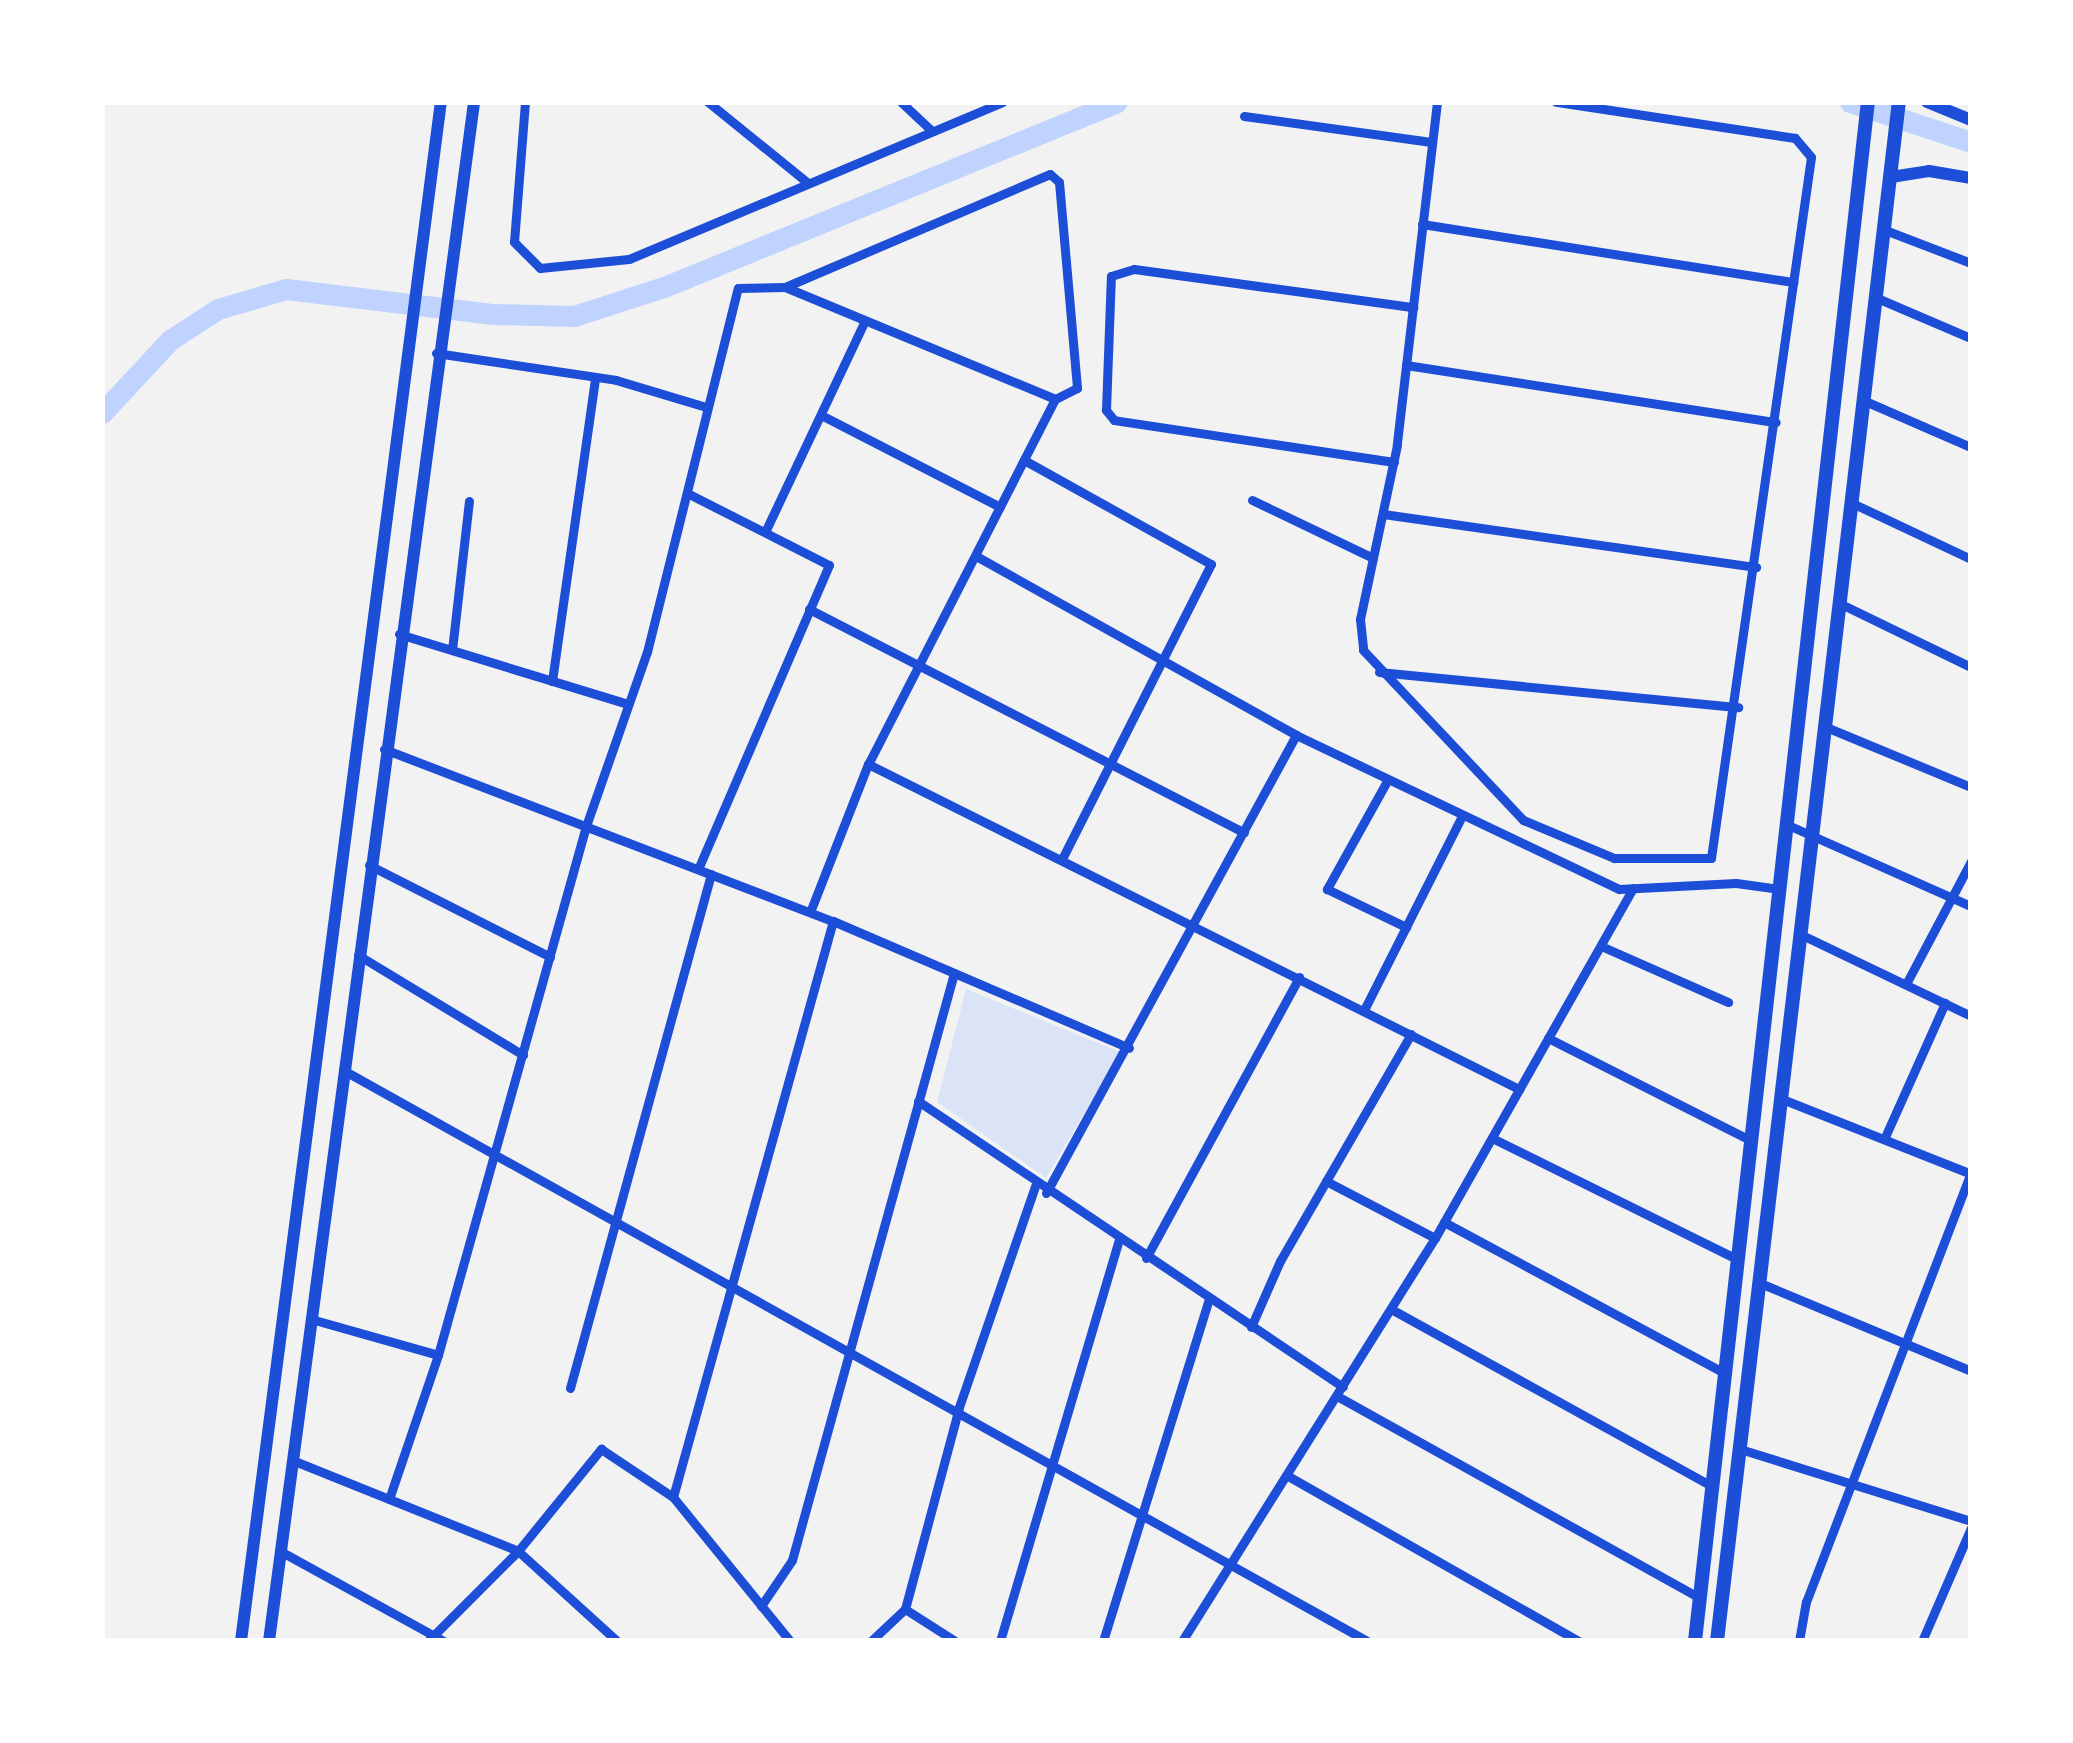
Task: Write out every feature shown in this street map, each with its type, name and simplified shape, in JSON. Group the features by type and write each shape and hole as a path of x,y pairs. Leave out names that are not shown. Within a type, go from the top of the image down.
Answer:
{"main road":[{"path":"1695,1641 1868,102"},
{"path":"1722,1638 1740,1449 1899,102"}],"street":[{"path":"241,1641 441,102"},
{"path":"268,1641 436,347 474,102"},
{"path":"525,102 514,242 540,268 629,259 1002,102"},
{"path":"708,102 808,183"},
{"path":"902,102 932,131"},
{"path":"1437,102 1394,461 1360,619 1363,650 1523,820 1614,858 1711,858 1738,707 1811,157 1795,138 1556,102"},
{"path":"1928,102 1971,120"},
{"path":"1244,116 1431,142"},
{"path":"1891,177 1929,171 1971,178"},
{"path":"389,1499 438,1355 586,826 628,704 738,288 785,287 1056,176 1077,388 1055,399 868,764 810,912"},
{"path":"1422,224 1795,282"},
{"path":"1885,230 1971,263"},
{"path":"1394,461 1114,420 1106,410 1111,276 1134,269 1413,308"},
{"path":"785,287 1055,399"},
{"path":"1877,298 1971,338"},
{"path":"765,532 863,323"},
{"path":"436,347 595,377 706,407"},
{"path":"1406,365 1776,422"},
{"path":"553,681 595,377"},
{"path":"1864,401 1971,447"},
{"path":"821,415 1000,507"},
{"path":"1024,460 1211,564 1157,658 1062,859"},
{"path":"687,493 829,565 698,869"},
{"path":"1252,500 1373,558"},
{"path":"452,650 469,501"},
{"path":"1852,503 1971,559"},
{"path":"1383,514 1756,568"},
{"path":"976,556 1296,735 1461,818 1619,889 1780,889"},
{"path":"1841,604 1971,667"},
{"path":"809,609 922,661 1244,833"},
{"path":"399,634 628,704"},
{"path":"1378,671 1738,707"},
{"path":"1826,727 1971,787"},
{"path":"1046,1193 1296,735"},
{"path":"384,749 833,921 1129,1048"},
{"path":"868,764 1519,1089"},
{"path":"1387,781 1327,889 1406,927"},
{"path":"1364,1010 1461,818"},
{"path":"1788,824 1971,906"},
{"path":"1906,984 1971,861"},
{"path":"369,865 550,957"},
{"path":"570,1388 711,874"},
{"path":"1182,1641 1435,1238 1633,888"},
{"path":"673,1497 833,921"},
{"path":"1802,935 1971,1016"},
{"path":"1600,946 1728,1002"},
{"path":"358,954 523,1054"},
{"path":"761,1606 792,1560 954,973"},
{"path":"1146,1258 1299,977"},
{"path":"1886,1137 1945,1004"},
{"path":"1251,1327 1326,1181 1411,1034"},
{"path":"1548,1038 1753,1141"},
{"path":"343,1070 959,1407 1367,1641"},
{"path":"1782,1100 1971,1173 1857,1481 1806,1602 1799,1641"},
{"path":"919,1101 1035,1186 1251,1327 1340,1392 1700,1598"},
{"path":"1492,1138 1739,1260"},
{"path":"1326,1181 1435,1238"},
{"path":"871,1641 904,1610 959,1407 1035,1186"},
{"path":"1444,1222 1726,1373"},
{"path":"1000,1641 1119,1240"},
{"path":"1760,1283 1971,1371"},
{"path":"1103,1641 1209,1299"},
{"path":"1391,1309 1713,1486"},
{"path":"310,1318 438,1355"},
{"path":"280,1550 436,1638 518,1551 601,1449 673,1497 790,1641"},
{"path":"1740,1449 1857,1481 1971,1525 1922,1641"},
{"path":"292,1460 518,1551 617,1641"},
{"path":"1288,1476 1578,1641"},
{"path":"904,1610 955,1641"}],"shaded area":[{"path":"966,989 1120,1052 1046,1178 937,1102"}],"waterway":[{"path":"102,413 170,340 218,309 286,289 493,314 574,316 664,287 1117,102"},
{"path":"1850,102 1971,142"}]}
